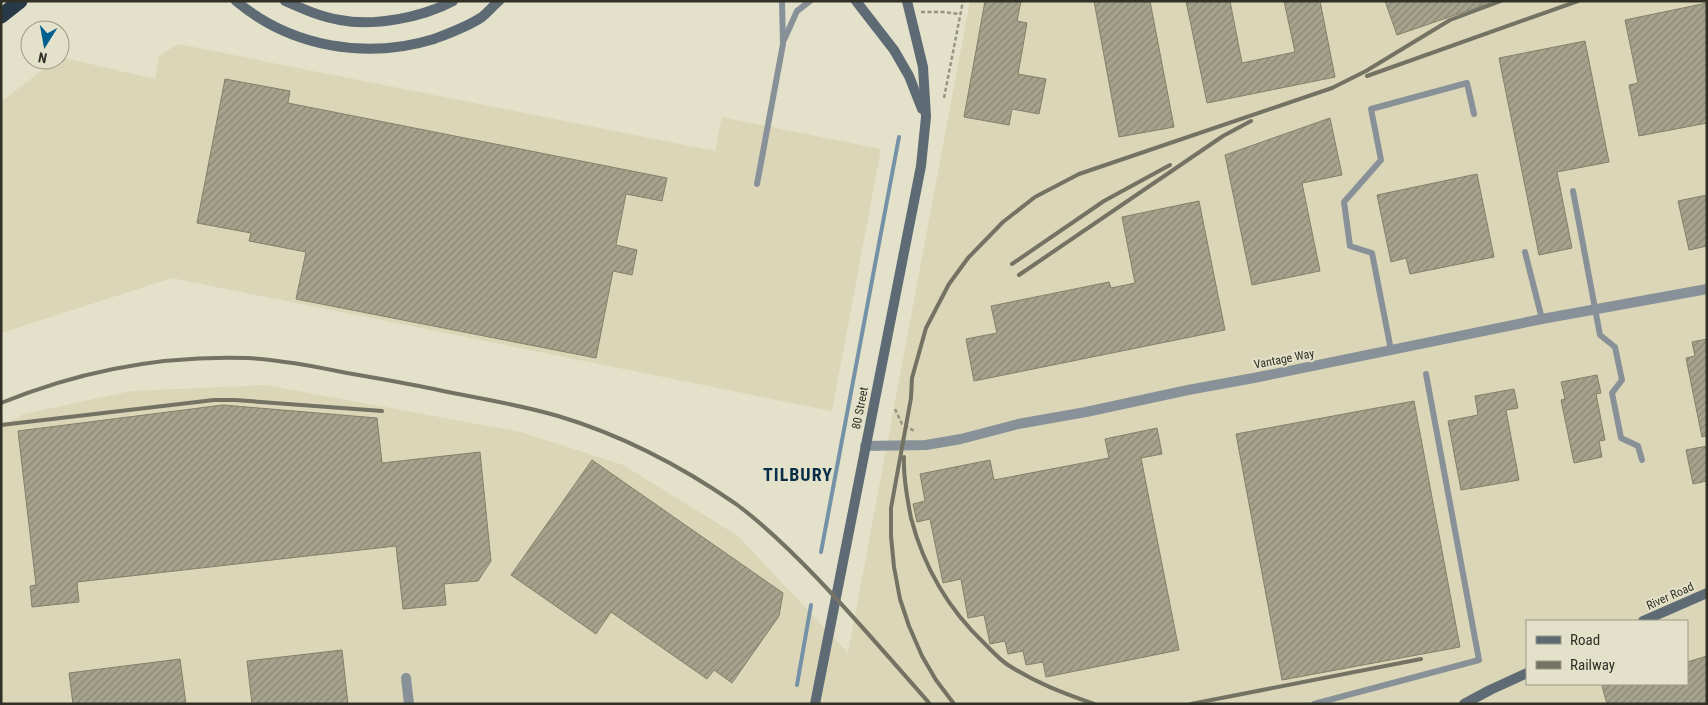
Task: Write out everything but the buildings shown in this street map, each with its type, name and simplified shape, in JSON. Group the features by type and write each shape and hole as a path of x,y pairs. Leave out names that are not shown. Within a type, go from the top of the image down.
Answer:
{"highway":[{"path":"1,16 20,1"}],"street":[{"path":"236,1 265,22 299,37 336,47 372,50 413,45 452,33 482,16 499,1"},
{"path":"285,1 308,11 341,21 375,22 411,16 442,7 453,1"},
{"name":"80 Street","path":"856,1 894,50 909,76 926,117"},
{"name":"80 Street","path":"815,704 921,166 926,117 923,67 907,1"},
{"name":"Vantage Way","path":"865,446 926,445 960,439 1018,424 1542,319 1707,289"},
{"name":"River Road","path":"1645,620 1707,593"},
{"path":"1464,704 1526,673"},
{"path":"406,678 409,704"}],"lane":[{"path":"758,184 783,44 782,1"},
{"path":"783,44 797,11 810,1"},
{"path":"1391,350 1372,253 1350,246 1344,202 1380,160 1371,109 1467,83 1474,114"},
{"path":"1573,191 1600,335 1615,347 1622,380 1612,393 1621,438 1638,446 1642,460"},
{"path":"1525,252 1542,319"},
{"path":"1314,704 1479,660 1426,374"}],"path":[{"path":"944,98 963,1"},
{"path":"920,12 960,14"},
{"path":"895,409 902,424 916,432"}],"shaded area":[{"path":"970,1 1707,1 1707,704 1,704 1,428 24,414 131,391 265,385 521,432 623,465 738,536 848,653"},
{"path":"178,44 715,151 722,117 881,149 832,411 172,278 1,333 1,102 42,70 70,70 70,59 155,79 159,56"}],"waterway":[{"path":"821,552 899,137"},
{"path":"797,685 811,605"}],"railway":[{"path":"954,704 936,680 922,656 900,599 894,567 891,508 911,398 912,378 926,328 949,284 968,258 1003,222 1035,197 1079,174 1332,88 1366,71 1450,20 1501,1"},
{"path":"1367,76 1578,1"},
{"path":"1019,275 1223,136 1251,121"},
{"path":"1012,264 1104,201 1170,165"},
{"path":"1,403 61,382 122,367 185,359 248,358 298,364 423,387 528,408 558,416 605,432 672,464 747,512 818,579 930,704"},
{"path":"1,425 214,400 382,411"},
{"path":"904,457 907,495 916,536 930,571 960,617 1008,665 1061,692 1094,704"},
{"path":"1191,704 1421,659"}],"district":[{"name":"TILBURY","path":"798,474"}]}
